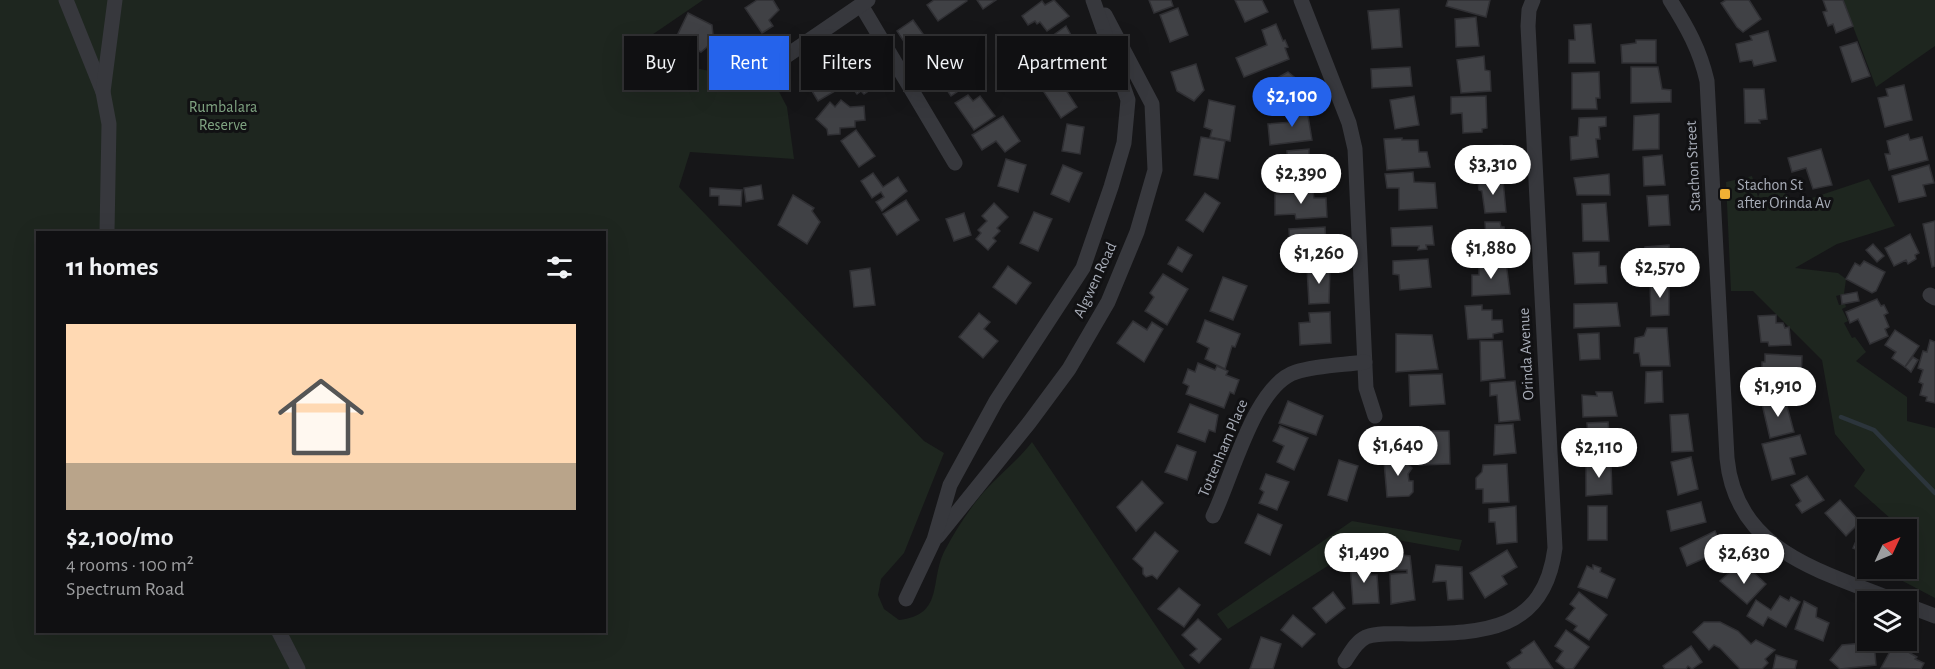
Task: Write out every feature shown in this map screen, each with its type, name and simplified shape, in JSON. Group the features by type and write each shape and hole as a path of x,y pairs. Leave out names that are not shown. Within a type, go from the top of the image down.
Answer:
{"street":[{"path":"66,0 103,92 109,124 107,231"},
{"path":"103,92 115,0"},
{"name":"Algwen Road","path":"934,540 1029,423 1069,369 1108,302 1137,232 1155,170 1152,104 1095,0"},
{"name":"Algwen Road","path":"906,598 934,540 955,474 996,401 1044,331 1083,268 1124,143 1128,100 1095,0"},
{"path":"1301,0 1349,123 1355,149 1366,388 1375,416"},
{"name":"Orinda Avenue","path":"1345,661 1359,642 1375,635 1470,633 1492,629 1512,620 1531,606 1552,569 1555,548 1528,26 1529,10 1533,0"},
{"name":"Stachon Street","path":"1670,0 1691,33 1702,57 1707,81 1726,458 1729,480 1736,502 1752,524 1784,554 1872,591"},
{"path":"789,54 864,3 955,163"},
{"name":"Tottenham Place","path":"1214,516 1248,430 1272,386 1296,372 1365,362"},
{"path":"1917,609 1935,616"},
{"path":"279,633 297,669"}],"green space":[{"name":"Rumbalara Reserve","path":"0,0 703,0 650,36 624,36 624,90 697,90 697,69 709,71 709,90 778,90 787,107 794,159 690,152 679,187 924,441 944,453 904,553 881,579 878,595 884,609 899,620 914,617 930,604 940,561 960,524 984,491 1032,442 1185,669 0,669"},
{"path":"1843,0 1935,0 1935,46 1876,87"},
{"path":"1752,176 1758,197 1766,178 1797,203 1869,179 1895,226 1837,244 1795,268 1838,273 1846,279 1844,294 1836,296 1839,305 1845,304 1846,307 1842,309 1848,321 1844,323 1852,338 1855,337 1866,352 1856,361 1907,397 1907,421 1935,428 1935,598 1899,579 1917,579 1917,519 1891,519 1854,486 1865,470 1835,434 1822,360 1753,291 1731,291 1726,182"},
{"path":"1352,521 1462,540 1459,551 1375,536 1228,629 1217,614"}],"building":[{"path":"757,0 773,0 779,10 769,20 773,26 762,33 745,8"},
{"path":"934,0 967,1 938,21 927,5"},
{"path":"977,0 996,0 983,9"},
{"path":"1054,0 1069,16 1047,31 1040,22 1037,24 1035,21 1028,25 1022,16 1042,1 1045,5"},
{"path":"1149,0 1171,0 1173,6 1154,13"},
{"path":"1235,0 1262,0 1268,12 1245,22"},
{"path":"1448,0 1490,0 1486,17 1446,6"},
{"path":"1726,0 1749,0 1761,19 1743,32 1721,3"},
{"path":"1823,0 1843,0 1853,26 1836,33 1833,24 1828,26 1823,12 1827,11"},
{"path":"1178,8 1188,35 1170,42 1160,15"},
{"path":"1399,9 1402,47 1372,49 1368,11"},
{"path":"688,13 712,25 713,35 709,36 707,47 701,52 697,50 697,36 677,36"},
{"path":"1476,17 1479,46 1456,47 1455,19"},
{"path":"913,20 924,36 905,36 905,43 897,31"},
{"path":"1276,24 1288,47 1285,48 1289,59 1244,77 1236,58 1267,45 1262,30"},
{"path":"1591,24 1595,63 1569,63 1569,40 1575,40 1574,25"},
{"path":"1066,26 1072,36 1052,36"},
{"path":"1768,31 1776,61 1754,66 1752,60 1740,62 1736,44 1752,40 1750,36"},
{"path":"1636,40 1656,40 1656,63 1622,63 1621,45 1636,43"},
{"path":"1857,42 1870,76 1852,82 1840,47"},
{"path":"1484,56 1485,70 1490,71 1491,91 1461,93 1457,60"},
{"path":"1196,64 1204,90 1194,101 1177,91 1171,72"},
{"path":"1410,67 1412,86 1372,88 1371,69"},
{"path":"1631,67 1658,67 1662,89 1671,90 1671,102 1631,103"},
{"path":"1288,72 1298,80 1297,92 1274,104 1265,88"},
{"path":"1599,72 1600,98 1596,98 1597,109 1572,109 1572,73"},
{"path":"1904,85 1912,120 1885,127 1878,98 1888,96 1886,89"},
{"path":"1744,89 1764,89 1767,119 1759,120 1760,123 1745,123"},
{"path":"812,90 837,90 818,101"},
{"path":"854,90 870,90 864,94 861,91 857,94"},
{"path":"947,90 960,90 951,96"},
{"path":"1043,90 1066,90 1077,107 1061,118"},
{"path":"968,95 973,101 980,96 995,116 974,130 955,103"},
{"path":"1414,96 1419,125 1395,129 1390,100"},
{"path":"1486,96 1487,128 1482,129 1482,132 1463,133 1462,113 1451,114 1451,97"},
{"path":"841,100 850,107 864,106 865,120 855,121 855,127 840,128 840,134 828,135 827,129 816,119 830,102 835,107"},
{"path":"1209,100 1235,106 1230,141 1210,137 1212,130 1204,127"},
{"path":"1306,104 1312,140 1270,145 1268,124 1292,122 1290,106"},
{"path":"1659,114 1659,149 1633,150 1634,116"},
{"path":"1003,116 1020,141 1005,152 996,141 982,150 972,135"},
{"path":"1606,117 1606,126 1599,127 1600,139 1596,139 1598,157 1571,160 1570,137 1578,136 1579,118"},
{"path":"1067,124 1084,127 1080,154 1062,151"},
{"path":"856,130 875,156 859,167 841,141"},
{"path":"1908,134 1910,140 1922,137 1928,160 1889,170 1885,154 1890,154 1887,141"},
{"path":"1201,137 1225,141 1218,179 1194,175"},
{"path":"1402,138 1402,140 1418,140 1419,152 1427,152 1430,167 1387,170 1384,139"},
{"path":"1502,145 1503,173 1484,173 1483,146"},
{"path":"1309,149 1309,160 1322,159 1323,181 1286,182 1284,169 1288,169 1287,151"},
{"path":"1821,149 1832,185 1813,189 1806,168 1792,172 1788,158"},
{"path":"1662,155 1665,185 1644,186 1643,157"},
{"path":"1006,159 1026,165 1018,192 998,186"},
{"path":"1063,165 1082,173 1069,202 1051,194"},
{"path":"1929,165 1934,183 1923,185 1926,196 1899,202 1892,176"},
{"path":"1413,172 1414,182 1435,183 1437,208 1399,210 1399,188 1387,188 1385,174"},
{"path":"873,173 883,187 898,177 907,191 882,211 876,202 884,197 881,192 872,198 861,181"},
{"path":"1609,174 1610,195 1577,195 1574,178"},
{"path":"1503,180 1506,212 1485,213 1482,191 1479,190 1478,183"},
{"path":"761,185 763,199 746,202 744,188"},
{"path":"710,188 742,190 741,206 719,205 719,196 710,196"},
{"path":"1313,192 1314,198 1326,198 1327,217 1296,219 1295,214 1275,215 1275,194"},
{"path":"1205,193 1220,203 1203,232 1186,220"},
{"path":"793,195 814,208 812,211 820,222 807,244 778,225"},
{"path":"1668,195 1670,225 1649,226 1647,196"},
{"path":"906,200 919,220 897,235 883,214"},
{"path":"994,203 1008,217 997,228 1000,231 993,238 996,241 988,250 976,239 981,233 978,230 987,221 982,216"},
{"path":"1606,203 1609,241 1583,241 1582,204"},
{"path":"1034,212 1052,219 1038,251 1020,243"},
{"path":"964,213 971,235 954,241 946,219"},
{"path":"1935,221 1935,266 1932,267 1923,224"},
{"path":"1485,222 1500,222 1501,227 1504,227 1505,240 1520,239 1521,254 1487,257"},
{"path":"1432,226 1434,245 1426,245 1427,249 1418,250 1419,246 1392,246 1391,228"},
{"path":"1325,227 1327,263 1305,264 1303,247 1290,247 1289,229"},
{"path":"1910,234 1919,253 1915,255 1916,259 1908,264 1906,260 1894,266 1885,248"},
{"path":"1873,244 1884,256 1877,262 1866,250"},
{"path":"1669,245 1670,256 1674,255 1671,279 1645,279 1644,268 1638,267 1638,258 1643,257 1645,247"},
{"path":"1178,247 1192,255 1182,272 1168,264"},
{"path":"1599,252 1599,266 1606,266 1607,283 1575,284 1573,253"},
{"path":"1428,259 1431,287 1400,290 1399,275 1393,274 1393,261"},
{"path":"1485,261 1506,262 1510,294 1472,296 1472,275 1479,275 1479,264 1485,264"},
{"path":"1864,261 1885,272 1876,291 1872,293 1846,279 1855,263 1860,266"},
{"path":"1008,266 1031,283 1016,304 993,287"},
{"path":"1330,267 1329,303 1309,304 1307,268"},
{"path":"870,268 875,305 854,307 850,271"},
{"path":"1163,274 1188,289 1167,325 1145,311 1154,297 1150,293"},
{"path":"1223,277 1247,286 1233,320 1210,311"},
{"path":"1669,283 1669,315 1651,316 1650,284"},
{"path":"1857,292 1859,301 1842,304 1841,295"},
{"path":"1877,299 1888,313 1884,315 1889,327 1885,329 1888,336 1870,344 1858,319 1850,323 1846,312"},
{"path":"1617,303 1620,326 1574,328 1574,304"},
{"path":"1482,305 1482,310 1492,310 1492,320 1502,320 1503,332 1493,334 1493,338 1468,339 1465,306"},
{"path":"1330,312 1331,343 1300,345 1299,323 1310,322 1309,313"},
{"path":"979,313 990,322 984,329 998,341 983,358 959,337"},
{"path":"1776,315 1776,323 1783,323 1785,328 1789,327 1791,345 1769,346 1768,342 1761,342 1758,316"},
{"path":"1205,320 1240,334 1235,347 1232,346 1225,369 1205,359 1209,348 1197,342"},
{"path":"1133,321 1147,330 1152,322 1163,329 1144,362 1117,343"},
{"path":"1647,328 1667,328 1670,366 1641,366 1639,353 1634,353 1635,338 1644,336"},
{"path":"1895,330 1919,346 1905,367 1892,358 1896,352 1885,345"},
{"path":"1599,333 1600,359 1580,360 1578,334"},
{"path":"1396,334 1432,335 1438,369 1396,372"},
{"path":"1930,340 1935,342 1935,403 1926,401 1927,397 1920,395 1923,384 1919,382 1923,370 1918,368 1923,351 1927,352"},
{"path":"1480,341 1502,341 1505,378 1481,381"},
{"path":"1765,354 1802,356 1801,381 1785,383 1784,391 1763,393 1763,382 1770,382 1770,376 1762,375 1762,362 1765,362"},
{"path":"1913,357 1918,360 1911,372 1905,367"},
{"path":"1198,363 1215,370 1217,366 1228,371 1226,375 1239,380 1234,394 1230,392 1224,408 1186,394 1189,386 1183,383 1188,369 1195,372"},
{"path":"1662,371 1663,402 1645,403 1646,372"},
{"path":"1442,374 1445,404 1410,406 1409,375"},
{"path":"1515,381 1520,420 1499,422 1497,395 1490,396 1490,383"},
{"path":"1596,392 1612,392 1617,416 1583,417 1582,395 1597,396"},
{"path":"1785,399 1794,432 1770,438 1762,404"},
{"path":"1288,401 1323,416 1316,435 1279,423"},
{"path":"1190,404 1218,415 1215,432 1209,430 1205,442 1178,432"},
{"path":"1688,414 1693,451 1672,452 1670,415"},
{"path":"1608,422 1611,452 1589,451 1587,423"},
{"path":"1513,424 1516,453 1494,455 1495,425"},
{"path":"1280,426 1308,438 1294,470 1277,462 1284,446 1273,441"},
{"path":"1419,431 1449,431 1450,464 1419,465 1419,454 1408,455 1408,439 1419,439"},
{"path":"1800,435 1806,454 1790,458 1795,474 1772,480 1762,444"},
{"path":"1177,445 1196,452 1187,480 1165,472"},
{"path":"1397,453 1406,454 1406,462 1412,468 1408,474 1409,481 1413,481 1413,492 1409,496 1387,497 1384,461 1396,461"},
{"path":"1691,457 1698,489 1678,495 1671,462"},
{"path":"1339,460 1358,466 1347,501 1328,495"},
{"path":"1611,463 1612,494 1586,496 1586,464"},
{"path":"1507,464 1509,502 1483,503 1483,489 1476,489 1476,478 1482,472 1483,465"},
{"path":"1266,474 1289,482 1277,510 1259,503 1264,492 1260,489"},
{"path":"1807,476 1824,500 1802,513 1796,505 1801,501 1791,485"},
{"path":"1142,481 1163,503 1136,531 1117,507"},
{"path":"1840,500 1857,519 1857,525 1846,536 1825,513"},
{"path":"1701,502 1706,522 1671,531 1667,511"},
{"path":"1516,506 1517,542 1497,544 1495,522 1489,522 1489,509"},
{"path":"1588,506 1607,506 1607,540 1588,540"},
{"path":"1258,514 1282,525 1270,555 1245,543"},
{"path":"1715,531 1727,559 1710,568 1705,558 1687,566 1680,548"},
{"path":"1155,532 1178,551 1157,579 1152,575 1146,577 1143,574 1143,568 1133,559"},
{"path":"1507,550 1517,567 1502,576 1507,584 1485,598 1470,573"},
{"path":"1386,553 1410,556 1415,600 1391,604 1390,574 1407,573 1407,570 1389,570"},
{"path":"1350,563 1369,563 1371,575 1377,575 1379,603 1353,604"},
{"path":"1436,565 1462,567 1463,599 1448,600 1446,581 1433,582"},
{"path":"1593,565 1601,568 1600,572 1615,579 1607,598 1578,587 1587,566 1593,569"},
{"path":"1733,569 1742,577 1751,570 1766,584 1747,604 1720,581"},
{"path":"1179,588 1200,605 1184,627 1158,609"},
{"path":"1333,592 1345,608 1326,623 1313,608"},
{"path":"1579,592 1607,615 1589,640 1574,630 1577,626 1566,619 1575,608 1570,604"},
{"path":"1780,596 1789,601 1791,597 1800,602 1786,627 1768,617 1763,626 1747,616 1756,600 1771,610"},
{"path":"1804,601 1817,608 1816,617 1829,623 1823,641 1795,629"},
{"path":"1293,615 1315,634 1302,647 1281,630"},
{"path":"1198,619 1221,639 1199,663 1190,655 1197,649 1182,635"},
{"path":"1704,622 1720,622 1738,631 1751,644 1756,640 1775,650 1765,659 1768,663 1762,669 1740,669 1720,648 1714,645 1709,650 1693,632"},
{"path":"1566,630 1589,647 1573,669 1566,669 1556,661 1563,651 1555,646"},
{"path":"1261,637 1281,644 1273,669 1250,669"},
{"path":"1534,641 1553,669 1511,669 1507,663"},
{"path":"1857,644 1857,651 1875,651 1876,665 1840,669 1830,660 1842,645"},
{"path":"1691,646 1702,662 1692,669 1688,666 1686,669 1665,669 1663,666"},
{"path":"1890,651 1906,651 1924,663 1921,669 1881,668"},
{"path":"1776,655 1797,661 1795,669 1773,669"}],"waterway":[{"path":"1841,417 1874,430 1935,493"}],"place":[{"name":"Stachon St after Orinda Av","path":"1725,194"}]}
